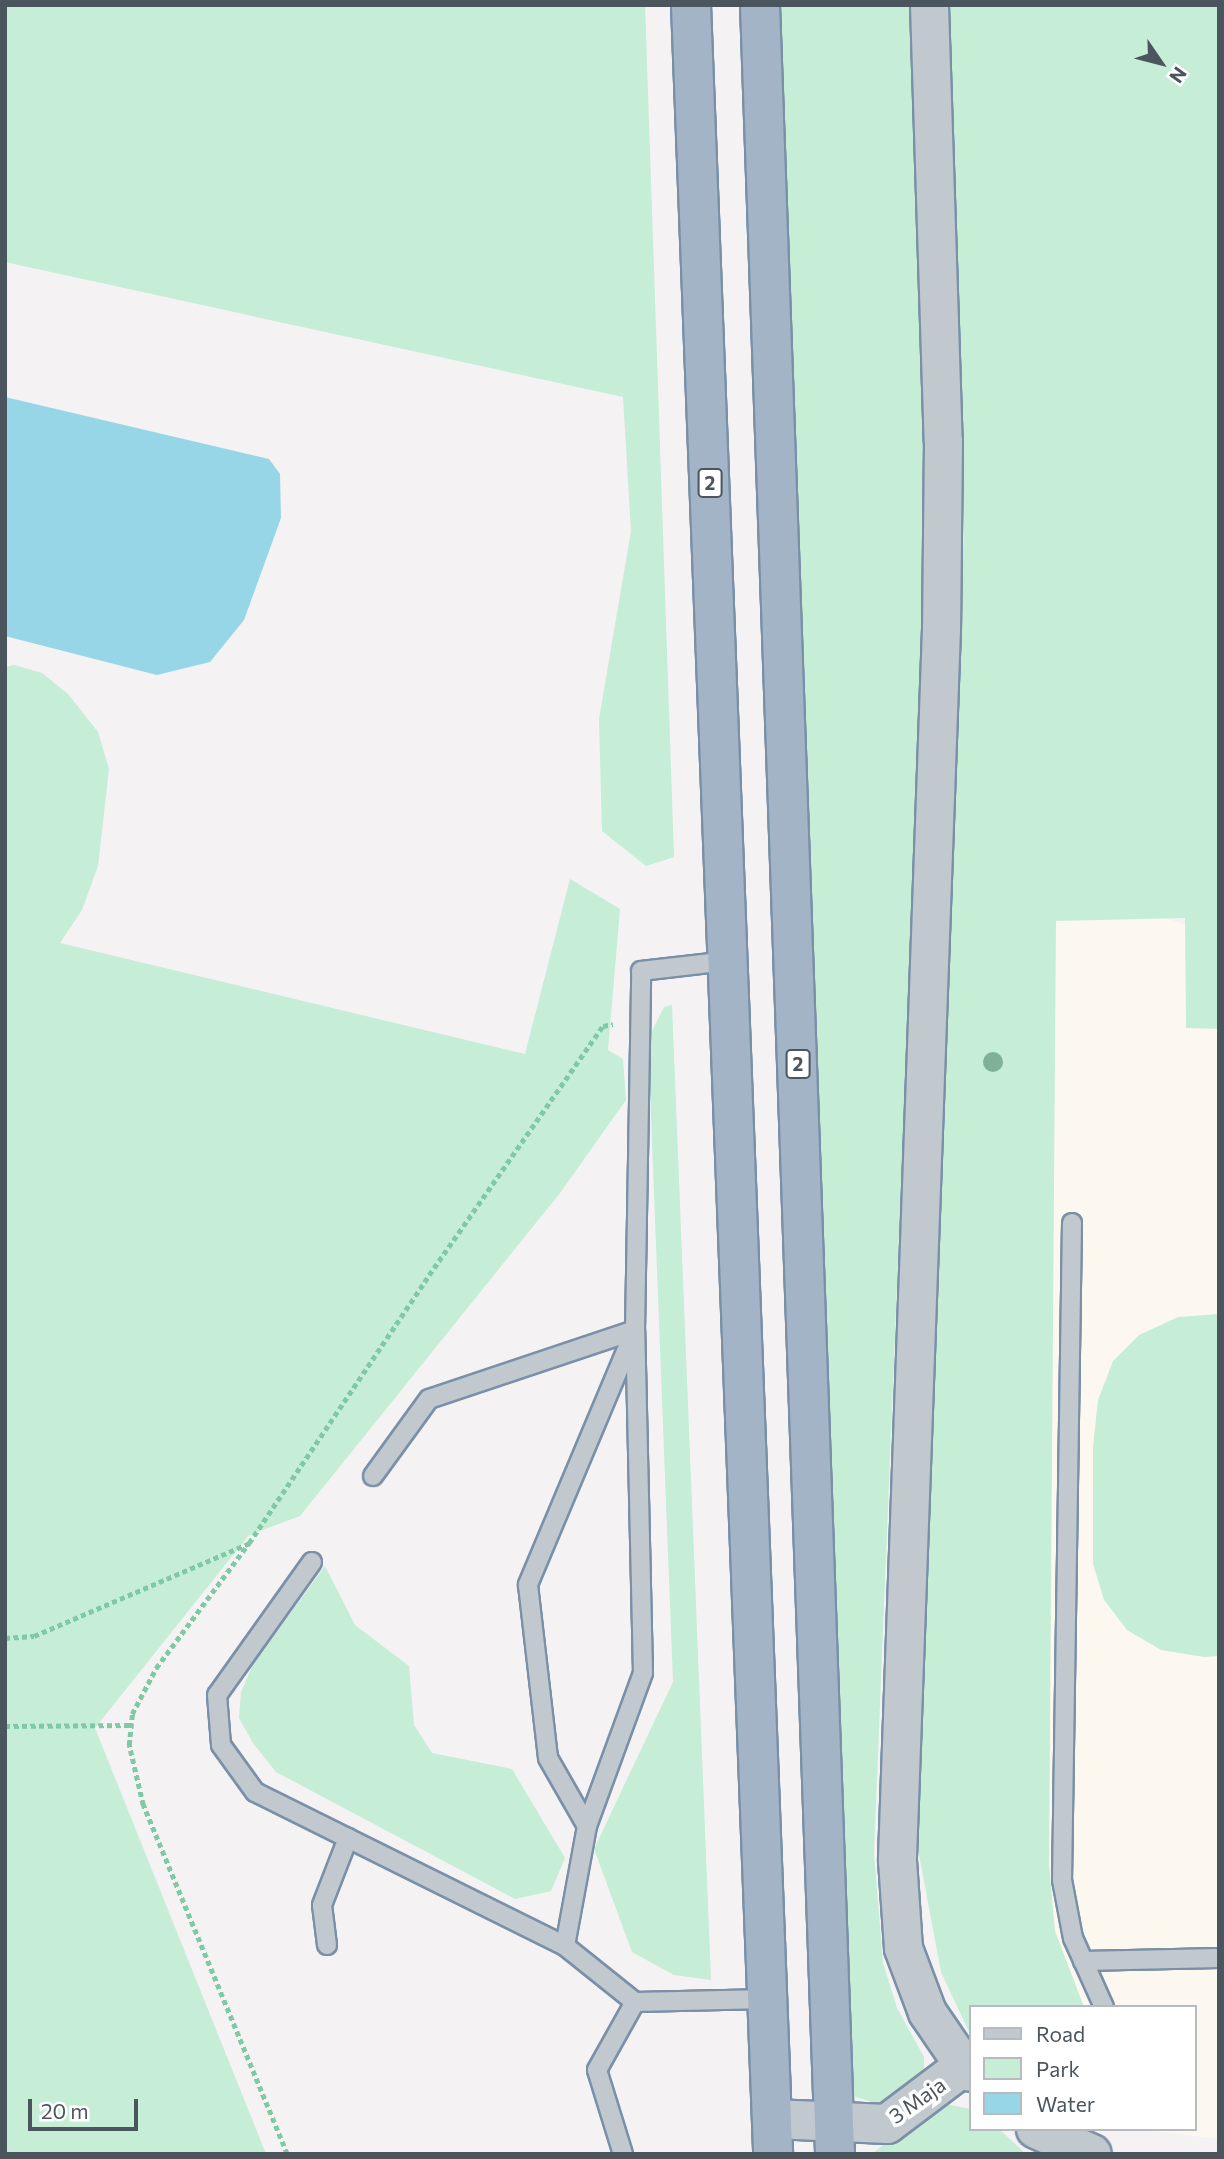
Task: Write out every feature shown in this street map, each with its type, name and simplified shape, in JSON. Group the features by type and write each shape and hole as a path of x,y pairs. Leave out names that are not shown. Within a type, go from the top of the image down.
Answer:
{"highway":[{"name":"2","path":"691,5 773,2136"},
{"name":"2","path":"760,5 835,2138"}],"street":[{"path":"929,5 943,428 941,628 897,1860 903,1948 927,2012 967,2069"},
{"name":"3 Maja","path":"773,2136 835,2138 887,2124 967,2069"},
{"path":"1043,2131 1091,2145"}],"lane":[{"path":"565,1946 587,1826 643,1672 635,1330 641,971 727,961"},
{"path":"1072,1223 1062,1880 1083,1961 1103,2005"},
{"path":"373,1476 429,1399 635,1330"},
{"path":"587,1826 548,1758 528,1586 635,1330"},
{"path":"312,1562 217,1695 219,1735 233,1768 255,1792 565,1946 635,2002 768,1999"},
{"path":"327,1945 322,1905 348,1838"},
{"path":"1083,1961 1219,1958"},
{"path":"623,2154 597,2070 635,2002"}],"path":[{"path":"5,1638 34,1636 249,1544"},
{"path":"5,1726 131,1725"}],"shaded area":[{"path":"1003,852 1219,939 1219,2139 1153,2131 1196,2131 1196,2005 1038,2005"}],"green space":[{"path":"5,5 645,5 674,857 646,866 602,831 599,719 631,531 623,397 5,262"},
{"path":"776,5 911,5 926,437 924,618 874,1853 883,1963 897,2008 924,2057 924,2077 884,2106 847,2094 840,1981 848,1922"},
{"path":"948,5 1219,5 1219,1029 1186,1028 1185,918 1056,921 1049,1864 1055,1931 1083,2005 968,2005 968,2030 941,1972 918,1849 964,523"},
{"path":"14,665 42,673 68,694 98,732 109,769 98,866 82,910 60,943 525,1054 570,879 620,909 608,1050 623,1059 626,1100 560,1193 300,1516 249,1535 95,1728 266,2154 5,2154 5,667"},
{"path":"672,1005 711,1980 674,1975 632,1952 594,1849 673,1682 648,1039 664,1007"},
{"path":"1219,1314 1219,1656 1204,1657 1161,1650 1127,1630 1104,1600 1093,1564 1093,1447 1098,1400 1113,1361 1139,1335 1178,1317"},
{"path":"325,1566 355,1625 409,1666 414,1725 432,1753 512,1769 565,1858 551,1891 515,1899 276,1772 253,1743 239,1718 241,1692 253,1664"},
{"path":"946,2104 968,2109 968,2131 1001,2131 1026,2154 872,2154 915,2119"}],"water":[{"path":"5,397 269,459 280,474 281,518 244,620 210,662 157,675 5,636"}]}
